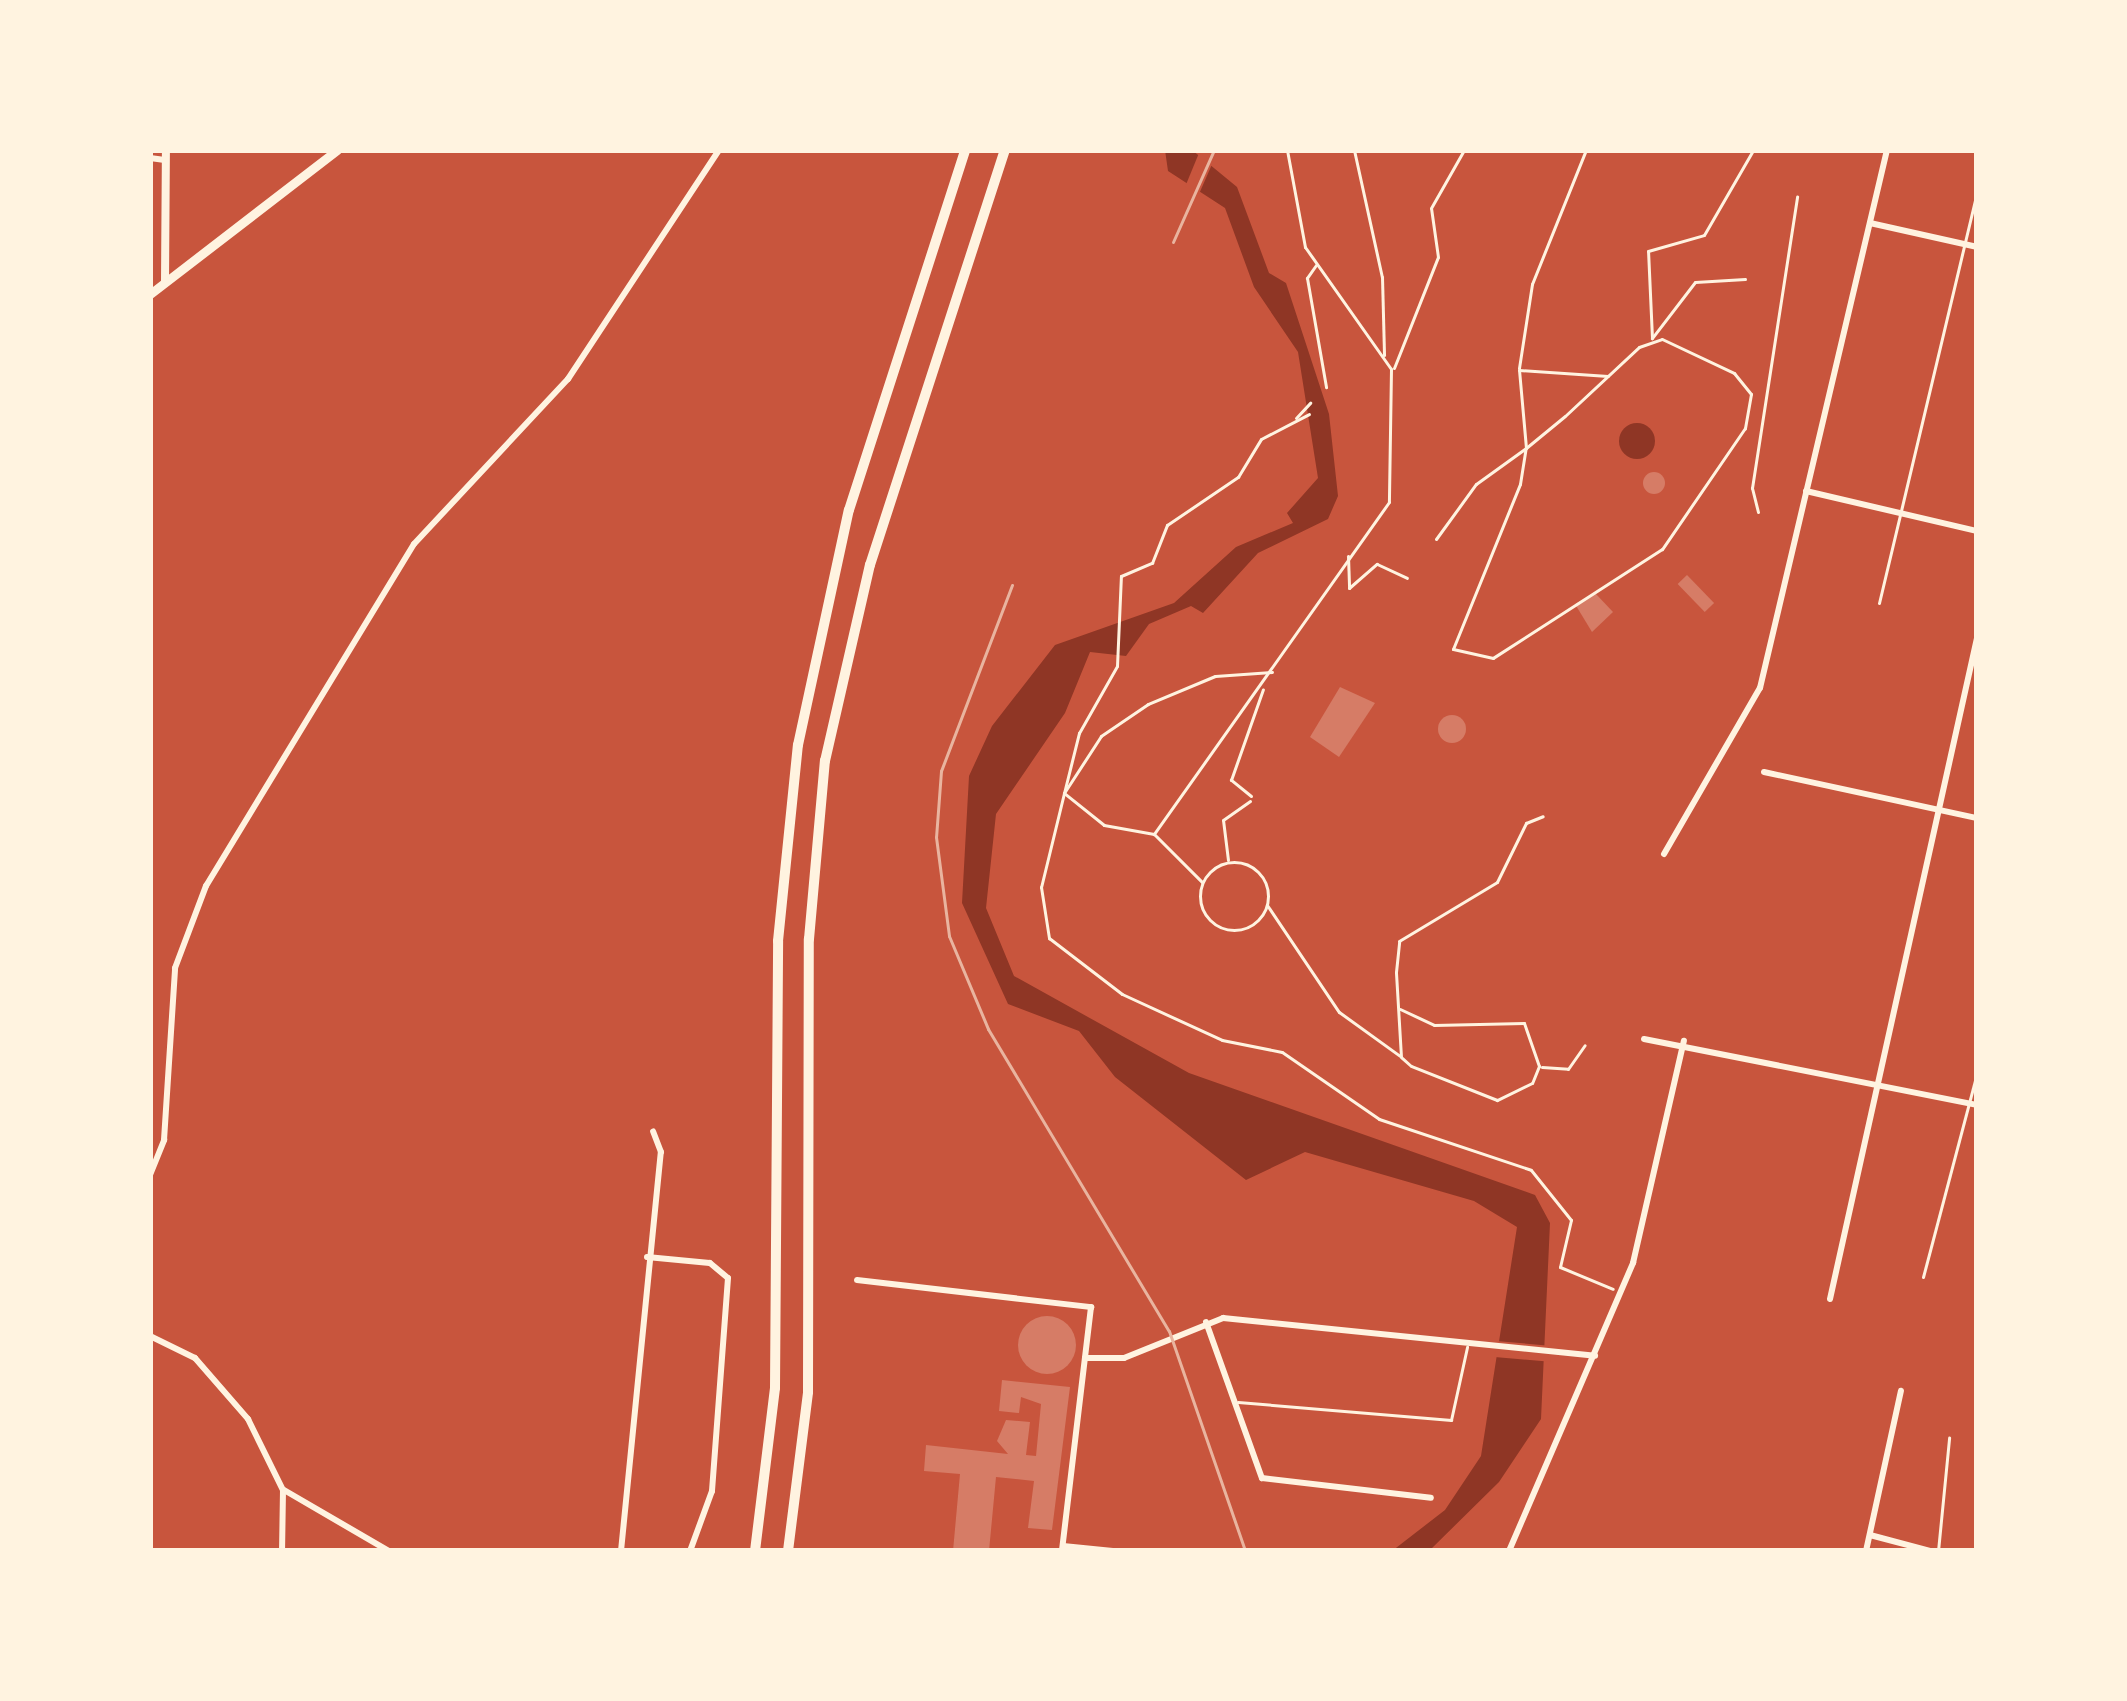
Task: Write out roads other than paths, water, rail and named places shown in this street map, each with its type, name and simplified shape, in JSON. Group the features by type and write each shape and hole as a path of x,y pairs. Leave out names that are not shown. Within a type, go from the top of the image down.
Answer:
{"highway":[{"path":"755,1551 775,1388 778,941 798,745 843,530 965,150"},
{"path":"788,1551 807,1414 809,939 825,761 870,566 1005,150"}],"main road":[{"path":"150,293 337,150"}],"street":[{"path":"150,1175 164,1140 175,968 206,886 414,544 568,379 719,150"},
{"path":"1664,854 1760,688 1887,150"},
{"path":"150,158 166,155 165,282"},
{"path":"1870,223 1977,247"},
{"path":"1806,491 1977,531"},
{"path":"1830,1299 1977,638"},
{"path":"1764,772 1977,818"},
{"path":"1644,1039 1684,1041 1973,1104"},
{"path":"1510,1551 1621,1293 1684,1041"},
{"path":"621,1551 661,1152 653,1131"},
{"path":"647,1257 710,1263 728,1278 712,1491 690,1551"},
{"path":"857,1280 1091,1307 1062,1548 1113,1551"},
{"path":"1085,1358 1124,1358 1206,1322 1595,1356"},
{"path":"1206,1322 1267,1481 1431,1498"},
{"path":"150,1336 218,1381 283,1490 389,1551"},
{"path":"1866,1551 1900,1391"},
{"path":"282,1551 283,1490"},
{"path":"1869,1534 1934,1551"}],"lane":[{"path":"1879,603 1977,191"},
{"path":"1923,1277 1973,1104 1977,1072"},
{"path":"1236,1402 1451,1420 1468,1343"},
{"path":"1934,1551 1949,1438"}],"railway":[{"path":"1173,242 1214,150"},
{"path":"1012,585 941,771 936,837 949,936 988,1029 1169,1331 1245,1551"}]}
